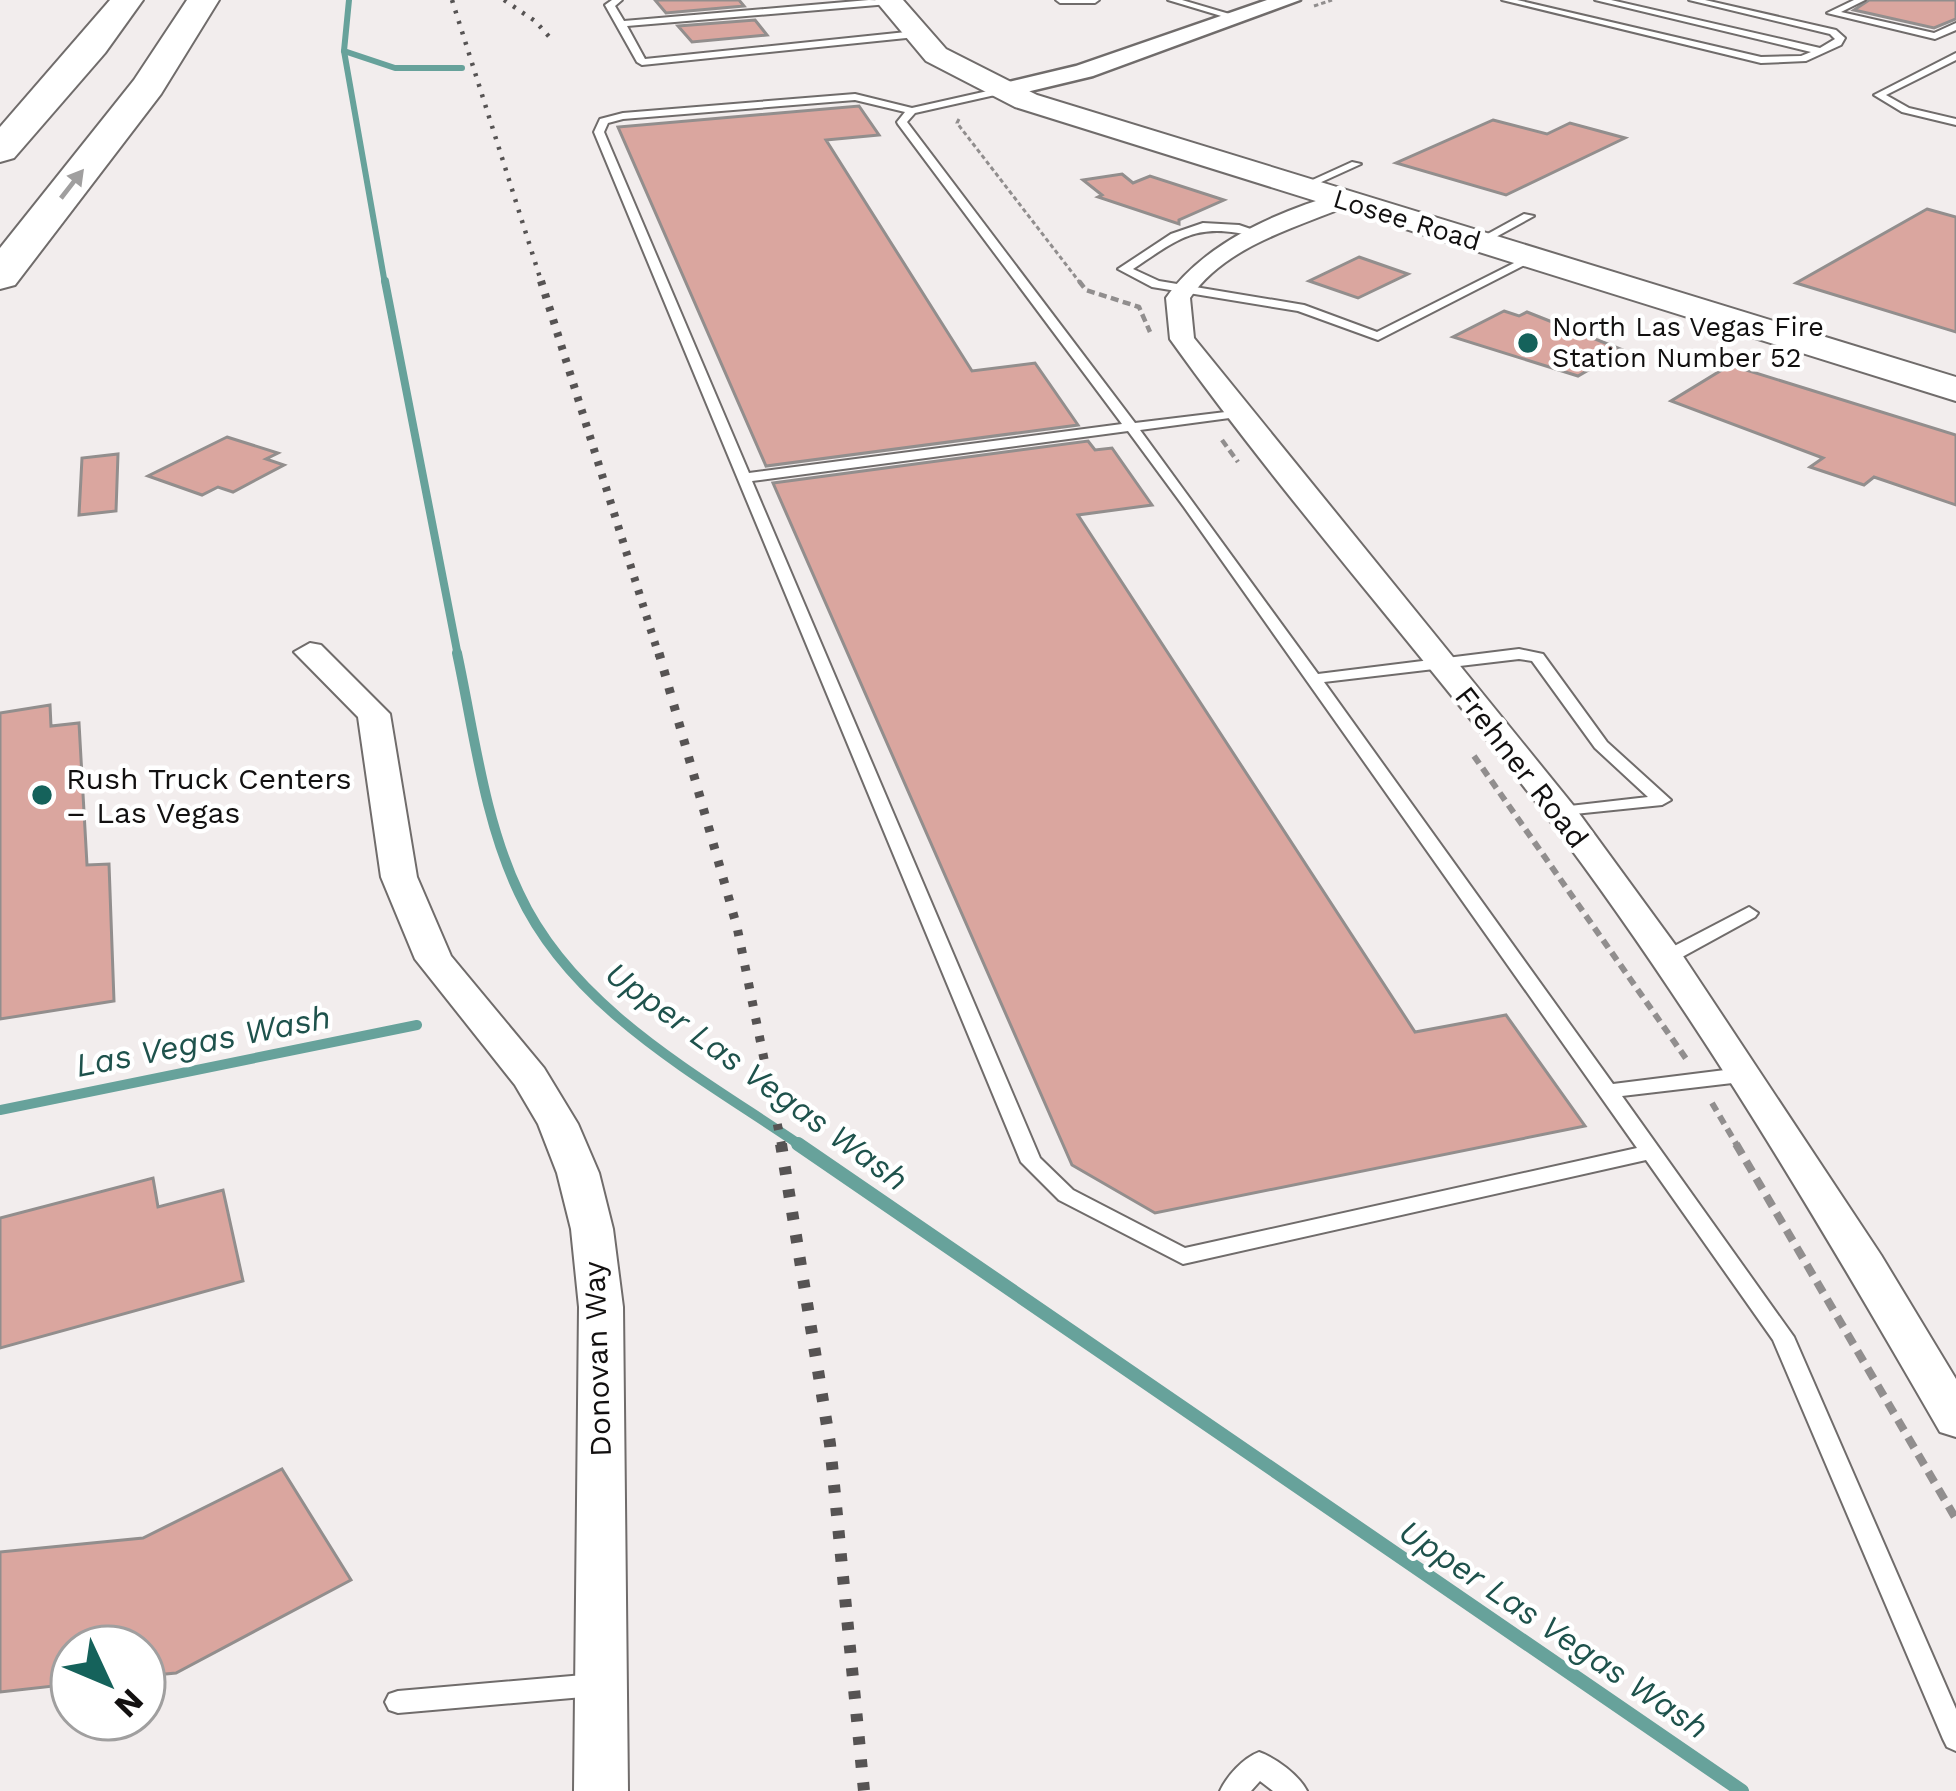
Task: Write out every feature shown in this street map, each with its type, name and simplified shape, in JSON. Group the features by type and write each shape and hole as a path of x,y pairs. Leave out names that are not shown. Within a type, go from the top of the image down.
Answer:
{"highway":[{"path":"0,150 93,46 127,0"},
{"path":"0,276 148,86 203,0"}],"main road":[{"name":"Losee Road","path":"888,1 953,67 1001,91 1956,389"}],"street":[{"path":"1001,91 1084,71 1289,0"},
{"path":"1184,286 1209,263 1342,200"},
{"name":"Frehner Road","path":"1184,286 1176,310 1182,339 1561,812 1666,958 1866,1266 1956,1419"},
{"name":"Donovan Way","path":"310,652 374,714 399,877 434,959 530,1077 558,1124 578,1173 592,1229 601,1307 601,1791"}],"lane":[{"path":"618,0 610,5 642,62 916,34"},
{"path":"1060,0 1095,0"},
{"path":"1172,0 1238,18"},
{"path":"1197,6 1215,0"},
{"path":"1506,0 1629,29 1761,60 1803,59 1840,38 1833,32 1694,0 1629,29"},
{"path":"1599,0 1821,51"},
{"path":"1862,0 1832,14 1935,36 1956,26"},
{"path":"621,25 888,1"},
{"path":"1956,56 1879,95 1906,110 1956,122"},
{"path":"1001,91 912,111 855,97 622,116 604,121 598,132 1031,1162 1066,1195 1183,1256 1650,1152"},
{"path":"912,111 902,122 1132,428 1783,1337 1956,1739"},
{"path":"1302,187 1355,164"},
{"path":"1479,242 1528,216"},
{"path":"1262,236 1226,224 1192,227 1124,269 1156,284 1300,308 1378,336 1532,258"},
{"path":"745,478 1237,413"},
{"path":"1313,679 1519,654 1537,657 1601,745 1662,800 1561,812"},
{"path":"1666,958 1749,913"},
{"path":"1607,1091 1741,1075"},
{"path":"398,1702 600,1684"},
{"path":"1234,1791 1259,1764 1293,1791"}],"building":[{"path":"655,0 739,0 744,6 666,13"},
{"path":"1869,0 1956,0 1956,19 1934,28 1854,10"},
{"path":"755,20 767,35 692,42 678,26"},
{"path":"859,106 879,135 826,140 972,371 1035,363 1078,425 766,466 618,127"},
{"path":"1493,120 1547,134 1570,123 1625,138 1506,195 1396,163"},
{"path":"1122,174 1133,183 1150,176 1224,200 1179,224 1098,197 1102,195 1083,180"},
{"path":"1927,209 1956,217 1956,332 1796,283"},
{"path":"1359,257 1408,274 1358,298 1309,281"},
{"name":"North Las Vegas Fire Station Number 52","path":"1504,311 1519,316 1527,312 1623,350 1578,376 1453,337"},
{"path":"1730,365 1956,435 1956,505 1874,477 1864,485 1810,467 1823,458 1671,401"},
{"path":"227,437 278,453 266,459 284,465 233,492 218,487 202,495 148,476"},
{"path":"1088,441 1095,450 1112,448 1152,505 1078,515 1415,1032 1506,1015 1585,1126 1155,1213 1072,1165 773,483"},
{"path":"118,454 116,511 79,515 82,458"},
{"name":"Rush Truck Centers – Las Vegas","path":"50,705 51,726 79,723 87,865 109,864 114,1001 0,1019 0,713"},
{"path":"153,1178 158,1207 223,1190 243,1281 0,1348 0,1218"},
{"path":"282,1469 351,1580 176,1673 168,1674 168,1623 48,1623 48,1687 0,1692 0,1552 143,1538"}],"waterway":[{"name":"Upper Las Vegas Wash","path":"344,51 349,0"},
{"path":"344,51 395,68 462,68"},
{"name":"Upper Las Vegas Wash","path":"344,51 385,284"},
{"name":"Upper Las Vegas Wash","path":"385,281 458,656"},
{"name":"Upper Las Vegas Wash","path":"457,653 497,836 519,893 543,935 572,972 643,1038 803,1147"},
{"name":"Las Vegas Wash","path":"0,1110 417,1025"},
{"name":"Upper Las Vegas Wash","path":"798,1144 1742,1791"}],"railway":[{"path":"452,0 542,284"},
{"path":"504,0 535,21 553,41"},
{"path":"541,281 659,656"},
{"path":"659,653 737,927 782,1147"},
{"path":"781,1144 830,1444 864,1791"}],"place":[{"name":"North Las Vegas Fire Station Number 52","path":"1528,343"},
{"name":"Rush Truck Centers – Las Vegas","path":"42,795"}]}
